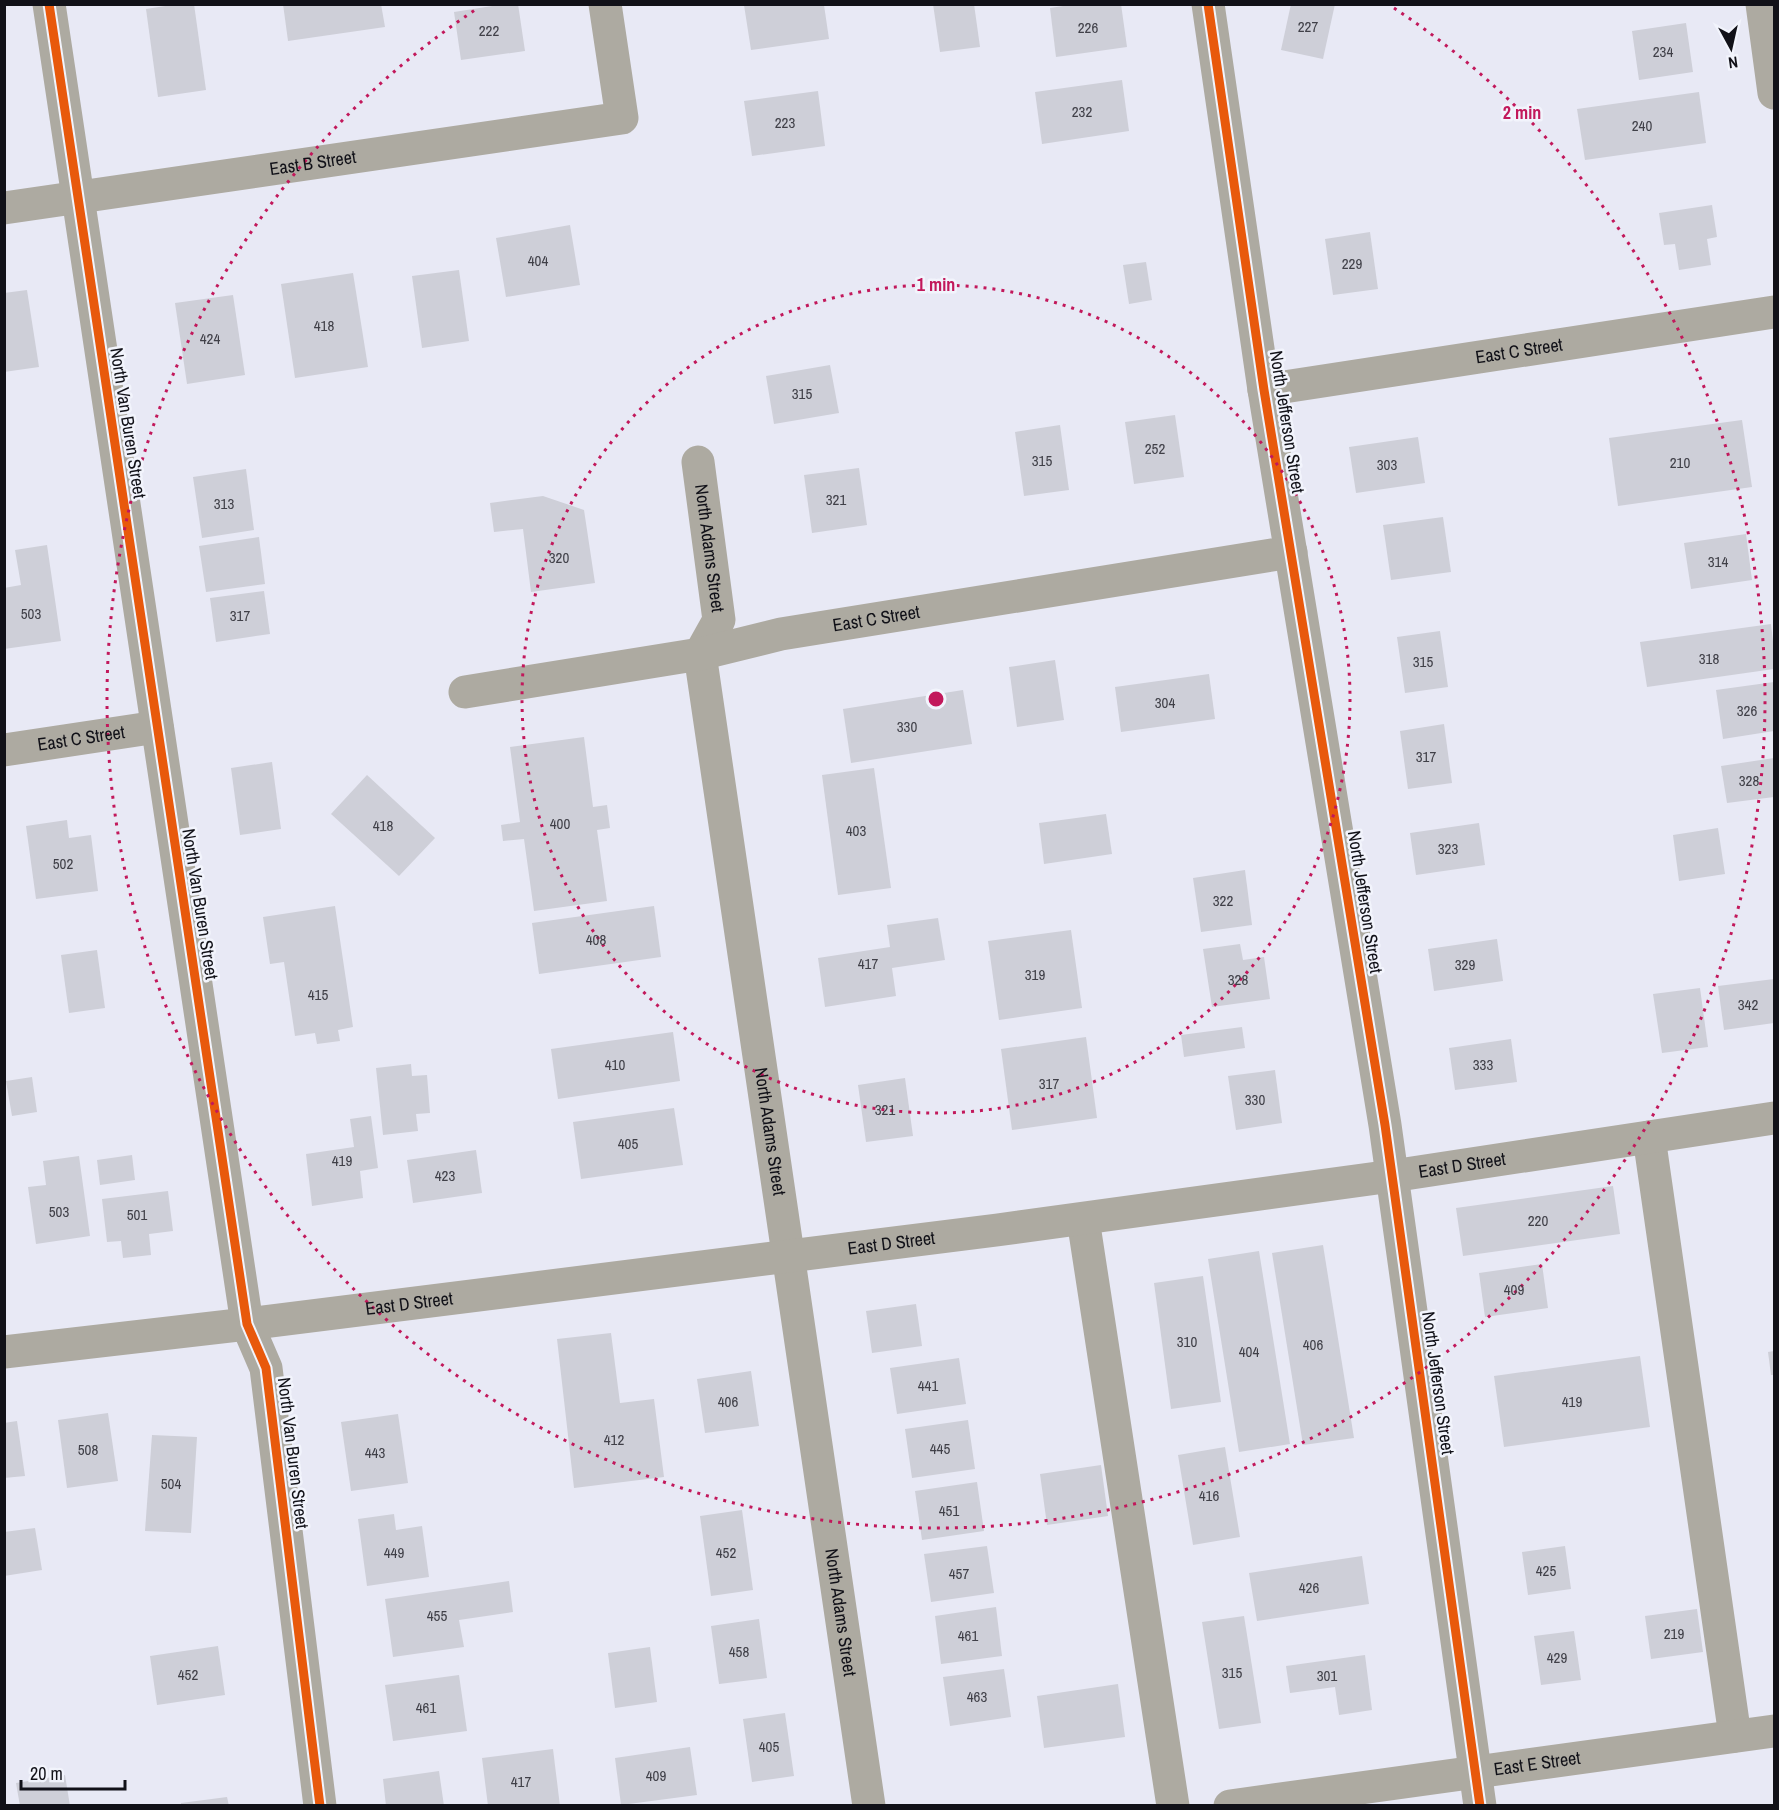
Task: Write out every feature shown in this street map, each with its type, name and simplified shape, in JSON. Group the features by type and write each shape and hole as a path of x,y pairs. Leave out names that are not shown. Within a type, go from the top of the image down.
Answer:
{"street":[{"name":"North Van Buren Street","path":"49,4 247,1324 266,1368 321,1806"},
{"name":"East B Street","path":"4,208 622,118 605,4"},
{"name":"North Jefferson Street","path":"1208,4 1264,390 1392,1176 1480,1806"},
{"path":"1762,4 1774,93"},
{"name":"East C Street","path":"1264,390 1774,312"},
{"name":"North Adams Street","path":"698,462 719,620 700,654 868,1806"},
{"name":"East C Street","path":"465,692 700,654 781,634 1291,552"},
{"name":"East C Street","path":"4,750 157,727"},
{"name":"East D Street","path":"4,1352 247,1324 1083,1219 1392,1176 1774,1118"},
{"path":"1649,1137 1735,1736"},
{"path":"1083,1219 1173,1806"},
{"name":"East E Street","path":"1230,1806 1476,1770 1774,1731"}],"building":[{"path":"194,4 206,90 158,97 146,9"},
{"path":"283,4 381,4 385,27 288,41"},
{"path":"518,4 525,51 461,60 454,12"},
{"path":"933,4 974,4 980,47 940,52"},
{"path":"1076,4 1121,4 1127,47 1056,57 1050,8"},
{"path":"1291,4 1335,4 1323,59 1281,50"},
{"path":"744,5 824,5 829,39 751,50"},
{"path":"1686,23 1693,72 1639,80 1632,31"},
{"path":"1122,80 1129,131 1042,144 1035,92"},
{"path":"818,91 825,146 752,156 744,101"},
{"path":"1699,92 1706,143 1585,160 1577,109"},
{"path":"1712,205 1717,237 1707,239 1711,265 1679,270 1675,244 1664,245 1659,213"},
{"path":"570,225 580,285 506,297 496,238"},
{"path":"1370,232 1378,289 1333,295 1325,239"},
{"path":"1146,262 1152,300 1129,304 1123,265"},
{"path":"459,270 469,341 422,348 412,276"},
{"path":"353,273 368,367 295,378 281,284"},
{"path":"27,290 39,367 4,372 4,293"},
{"path":"233,295 245,375 187,384 175,303"},
{"path":"830,365 839,413 774,424 766,376"},
{"path":"1175,415 1184,477 1134,484 1125,422"},
{"path":"1742,420 1752,487 1618,506 1609,438"},
{"path":"1060,425 1069,490 1024,496 1015,432"},
{"path":"1418,437 1425,483 1356,493 1349,447"},
{"path":"859,468 867,525 812,533 804,475"},
{"path":"246,469 254,530 202,538 193,477"},
{"path":"543,496 584,510 595,583 531,592 523,529 494,532 490,503"},
{"path":"1443,517 1451,572 1391,580 1383,525"},
{"path":"1746,534 1752,580 1691,589 1684,543"},
{"path":"259,537 265,584 206,592 199,546"},
{"path":"47,545 61,641 4,649 4,588 21,585 15,550"},
{"path":"264,591 270,634 216,642 210,598"},
{"path":"1771,624 1774,669 1647,687 1640,642"},
{"path":"1440,631 1448,687 1405,693 1397,637"},
{"path":"1055,660 1064,720 1017,727 1009,667"},
{"path":"1209,674 1215,719 1121,732 1115,687"},
{"path":"1774,682 1774,731 1723,739 1716,690"},
{"path":"963,690 972,744 851,763 843,709"},
{"path":"1444,724 1452,783 1408,789 1400,731"},
{"path":"584,737 593,807 607,805 610,828 597,830 607,901 534,911 524,839 503,841 501,825 520,822 510,747"},
{"path":"1774,758 1774,797 1727,803 1721,766"},
{"path":"272,762 281,829 240,835 231,768"},
{"path":"874,768 891,888 838,895 822,775"},
{"path":"367,775 435,838 399,876 331,814"},
{"path":"1106,814 1112,854 1044,864 1039,823"},
{"path":"67,820 69,838 91,835 98,891 36,899 26,826"},
{"path":"1479,823 1485,865 1416,875 1410,833"},
{"path":"1718,828 1725,874 1679,881 1673,835"},
{"path":"1245,870 1252,925 1201,932 1193,878"},
{"path":"335,906 353,1027 338,1030 340,1041 317,1044 315,1033 295,1036 284,962 270,964 263,917"},
{"path":"654,906 661,957 539,974 532,923"},
{"path":"938,918 945,960 892,968 896,996 825,1007 818,958 890,947 887,925"},
{"path":"1071,930 1082,1008 999,1020 988,941"},
{"path":"1497,939 1503,981 1434,991 1428,949"},
{"path":"1240,944 1243,960 1264,957 1270,999 1212,1007 1203,949"},
{"path":"97,950 105,1008 69,1013 61,955"},
{"path":"1774,979 1774,1023 1724,1030 1718,986"},
{"path":"1700,988 1708,1047 1662,1053 1653,994"},
{"path":"1242,1027 1245,1048 1184,1057 1181,1035"},
{"path":"673,1032 680,1081 558,1099 551,1049"},
{"path":"1086,1037 1097,1118 1012,1130 1001,1049"},
{"path":"1511,1039 1517,1082 1455,1090 1449,1048"},
{"path":"411,1064 412,1076 427,1075 430,1113 416,1114 418,1131 383,1135 376,1068"},
{"path":"1275,1070 1282,1123 1236,1130 1228,1076"},
{"path":"32,1077 37,1112 12,1116 6,1081"},
{"path":"905,1078 913,1136 866,1142 858,1085"},
{"path":"674,1108 683,1165 581,1179 573,1122"},
{"path":"371,1116 378,1168 360,1171 363,1198 312,1206 306,1154 354,1147 350,1119"},
{"path":"476,1150 482,1193 413,1203 407,1160"},
{"path":"132,1155 135,1180 100,1185 97,1160"},
{"path":"79,1156 90,1236 36,1244 28,1187 46,1185 43,1161"},
{"path":"1613,1186 1620,1234 1463,1256 1456,1208"},
{"path":"168,1191 173,1231 149,1234 151,1255 123,1258 121,1241 107,1242 102,1199"},
{"path":"1323,1245 1354,1438 1303,1445 1272,1253"},
{"path":"1259,1251 1290,1444 1239,1452 1208,1259"},
{"path":"1542,1264 1548,1308 1485,1317 1479,1273"},
{"path":"1203,1276 1221,1402 1171,1409 1154,1283"},
{"path":"916,1304 922,1346 872,1353 866,1311"},
{"path":"611,1333 620,1403 654,1399 664,1477 574,1488 557,1339"},
{"path":"1774,1351 1774,1375 1771,1375 1768,1352"},
{"path":"1640,1356 1650,1427 1504,1447 1494,1376"},
{"path":"959,1358 966,1404 897,1414 890,1368"},
{"path":"751,1371 759,1426 705,1433 697,1379"},
{"path":"108,1413 118,1481 67,1488 58,1420"},
{"path":"398,1414 408,1483 351,1491 341,1422"},
{"path":"968,1420 975,1469 912,1478 905,1429"},
{"path":"17,1421 25,1476 4,1478 4,1423"},
{"path":"152,1435 197,1437 191,1533 145,1531"},
{"path":"1225,1447 1240,1537 1193,1545 1178,1455"},
{"path":"1101,1465 1108,1516 1047,1525 1040,1474"},
{"path":"977,1482 984,1531 922,1540 915,1491"},
{"path":"742,1510 753,1590 711,1596 700,1516"},
{"path":"394,1514 396,1530 422,1526 429,1577 367,1586 358,1519"},
{"path":"35,1528 42,1570 4,1576 4,1532"},
{"path":"987,1546 994,1593 931,1602 924,1554"},
{"path":"1565,1546 1571,1589 1528,1595 1522,1552"},
{"path":"1362,1556 1369,1604 1257,1621 1249,1573"},
{"path":"509,1581 513,1612 459,1620 464,1647 393,1657 385,1599"},
{"path":"996,1607 1002,1656 941,1664 935,1616"},
{"path":"1697,1609 1703,1652 1651,1659 1645,1616"},
{"path":"1244,1616 1261,1723 1219,1729 1202,1622"},
{"path":"759,1619 767,1678 719,1684 711,1626"},
{"path":"1574,1631 1581,1680 1541,1685 1534,1636"},
{"path":"218,1646 225,1695 157,1705 150,1656"},
{"path":"650,1647 657,1702 615,1708 608,1653"},
{"path":"1365,1655 1372,1710 1339,1715 1335,1687 1290,1693 1286,1666"},
{"path":"1004,1669 1011,1717 950,1726 943,1677"},
{"path":"459,1675 467,1731 393,1741 385,1685"},
{"path":"1118,1684 1125,1737 1044,1748 1037,1696"},
{"path":"785,1713 794,1776 752,1782 743,1719"},
{"path":"690,1747 697,1795 621,1805 615,1758"},
{"path":"553,1749 560,1806 488,1806 482,1758"},
{"path":"439,1771 444,1806 386,1806 383,1779"},
{"path":"65,1775 70,1806 20,1806 16,1783"},
{"path":"227,1797 229,1806 181,1806 181,1803"}],"cycle path":[{"path":"49,4 247,1324 266,1368 320,1806"},
{"path":"1208,4 1264,390 1385,1125 1480,1806"}]}
